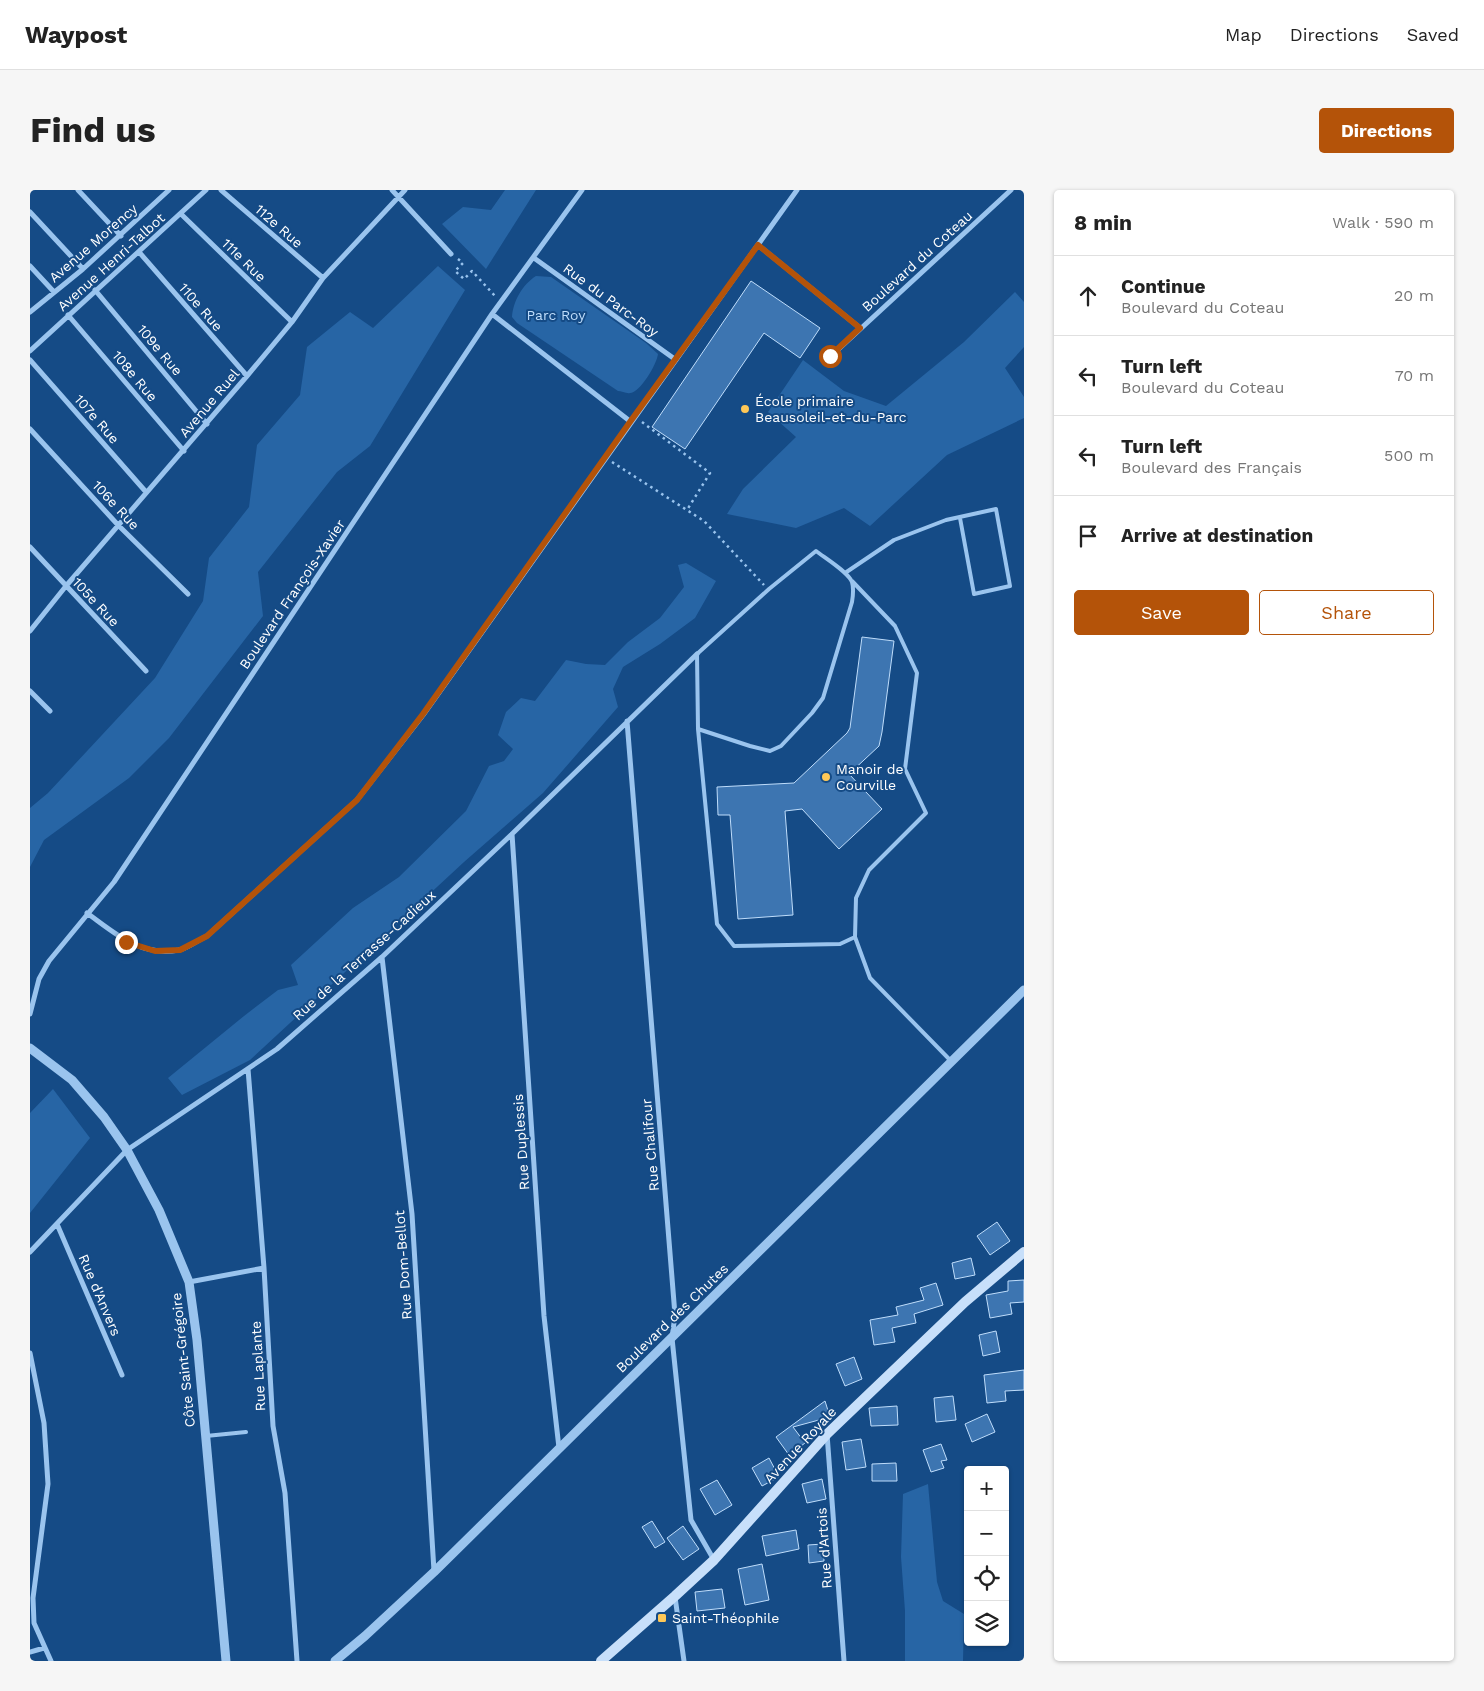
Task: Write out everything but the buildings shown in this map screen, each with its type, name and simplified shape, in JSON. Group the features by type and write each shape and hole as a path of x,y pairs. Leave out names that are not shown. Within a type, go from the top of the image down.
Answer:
{"main road":[{"name":"Avenue Royale","path":"601,1661 714,1560 828,1434 965,1302 1024,1252"}],"street":[{"path":"78,190 121,236"},
{"name":"Avenue Morency","path":"30,312 121,236 169,190"},
{"name":"Avenue Henri-Talbot","path":"30,351 206,190"},
{"name":"112e Rue","path":"222,190 323,278"},
{"path":"392,190 451,254"},
{"name":"Avenue Ruel","path":"30,631 66,586 146,492 184,451 292,322 323,278 405,190"},
{"name":"Boulevard François-Xavier","path":"30,1014 39,979 49,961 114,882 492,314 582,190"},
{"path":"87,913 126,942 155,951 180,950 207,936 357,800 423,714 797,190"},
{"name":"Boulevard du Coteau","path":"830,356 1011,190"},
{"path":"30,212 83,269"},
{"name":"111e Rue","path":"181,214 292,322"},
{"name":"Boulevard du Coteau","path":"758,245 860,328"},
{"name":"110e Rue","path":"139,252 247,376"},
{"name":"Rue du Parc-Roy","path":"534,258 676,360"},
{"path":"30,266 54,292"},
{"name":"109e Rue","path":"95,290 207,424"},
{"path":"492,314 630,422"},
{"name":"108e Rue","path":"68,315 184,451"},
{"name":"107e Rue","path":"30,360 146,492"},
{"name":"106e Rue","path":"30,429 118,525 188,594"},
{"name":"105e Rue","path":"30,547 146,671"},
{"name":"Rue de la Terrasse-Cadieux","path":"30,1252 127,1150 277,1049 382,957 697,654"},
{"path":"30,692 50,711"},
{"name":"Rue Chalifour","path":"627,721 675,1315 672,1338 691,1520 714,1560"},
{"name":"Rue Duplessis","path":"512,834 544,1316 559,1448"},
{"name":"Rue Dom-Bellot","path":"382,957 412,1214 434,1572"},
{"name":"Boulevard des Chutes","path":"335,1661 434,1572 1024,990"},
{"name":"Côte Saint-Grégoire","path":"30,1048 72,1080 104,1117 127,1150 159,1210 188,1282 197,1340 226,1661"},
{"name":"Rue Laplante","path":"248,1069 264,1268 273,1426 286,1493 297,1661"},
{"name":"Rue d'Anvers","path":"57,1224 122,1375"},
{"path":"188,1282 264,1268"},
{"path":"30,1353 44,1423 48,1484 32,1598 34,1622 51,1661"},
{"name":"Rue d'Artois","path":"828,1434 844,1661"},
{"path":"675,1596 684,1661"},
{"path":"30,1652 44,1648"}],"lane":[{"path":"845,574 894,540 946,520 996,509 1010,586 974,594 960,518"},
{"path":"855,937 840,944 734,946 717,924 698,729 697,654 769,589 816,551 845,574 895,626 917,673 905,769 926,813 870,870 856,898 855,937 870,978 951,1062"},
{"path":"698,729 750,746 770,750 781,746 812,713 823,698 852,602 854,592 851,580"},
{"path":"206,1436 246,1432"}],"path":[{"path":"451,254 463,263 455,271 464,279 472,272 501,302"},
{"path":"635,417 710,473 688,510"},
{"path":"606,457 704,521 769,589"}],"green space":[{"path":"505,190 536,190 486,269 442,224 463,207 491,210"},
{"path":"438,266 465,290 370,446 337,472 258,572 263,616 169,738 129,778 44,840 30,867 30,808 48,793 155,678 203,601 209,558 249,507 257,445 300,395 307,347 350,312 373,328"},
{"name":"Parc Roy","path":"536,276 551,277 646,343 658,354 651,371 634,392 618,391 517,323 512,317 517,299 523,288"},
{"path":"1015,292 1024,302 1024,347 1005,368 1024,397 1024,418 947,455 870,526 844,508 796,528 727,514 743,489 796,437 768,412 803,360 844,391 886,406 964,342"},
{"path":"686,563 716,581 695,618 660,644 623,667 613,689 618,707 543,793 464,862 250,1060 182,1095 168,1078 278,990 298,985 291,965 353,908 399,877 466,811 489,766 504,761 513,749 498,735 506,712 521,698 535,701 566,660 605,665 628,642 660,618 684,587 678,565"},
{"path":"53,1089 90,1138 30,1213 30,1113"},
{"path":"928,1484 937,1582 943,1601 964,1614 963,1661 905,1661 905,1611 901,1557 903,1494"}],"place":[{"name":"École primaire Beausoleil-et-du-Parc","path":"745,409"},
{"name":"Manoir de Courville","path":"826,777"},
{"name":"Saint-Théophile","path":"662,1618"}],"route":[{"path":"126,942 155,951 180,950 207,936 357,800 423,714 758,245 860,328 830,356"}]}
